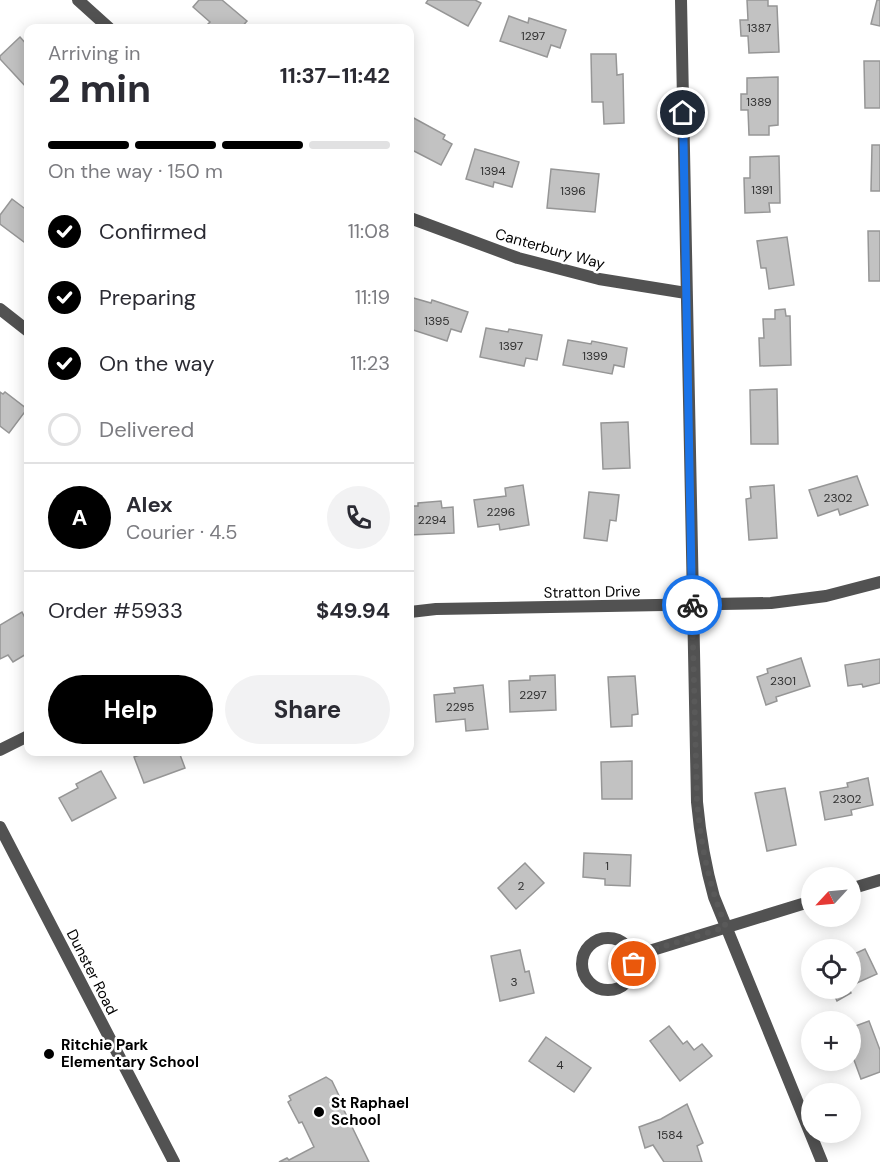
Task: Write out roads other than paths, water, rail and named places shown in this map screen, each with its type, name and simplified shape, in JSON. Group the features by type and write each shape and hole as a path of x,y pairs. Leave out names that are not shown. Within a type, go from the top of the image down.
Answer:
{"street":[{"path":"78,0 105,24"},
{"path":"681,0 692,605 697,802 700,834 705,866 714,897 822,1162"},
{"name":"Canterbury Way","path":"414,219 518,258 599,279 686,293"},
{"path":"0,309 24,328"},
{"name":"Stratton Drive","path":"414,612 447,609 771,603 826,596 880,582"},
{"path":"0,750 24,738"},
{"name":"Dunster Road","path":"0,827 174,1162"},
{"path":"861,886 880,880"},
{"path":"633,956 801,904"},
{"path":"608,938 623,943 633,956 633,972 629,979 617,989 600,989 593,985 584,972 583,956 593,943 600,939 608,938"}],"place":[{"name":"Ritchie Park Elementary School","path":"49,1054"},
{"name":"St Raphael School","path":"319,1112"}]}
